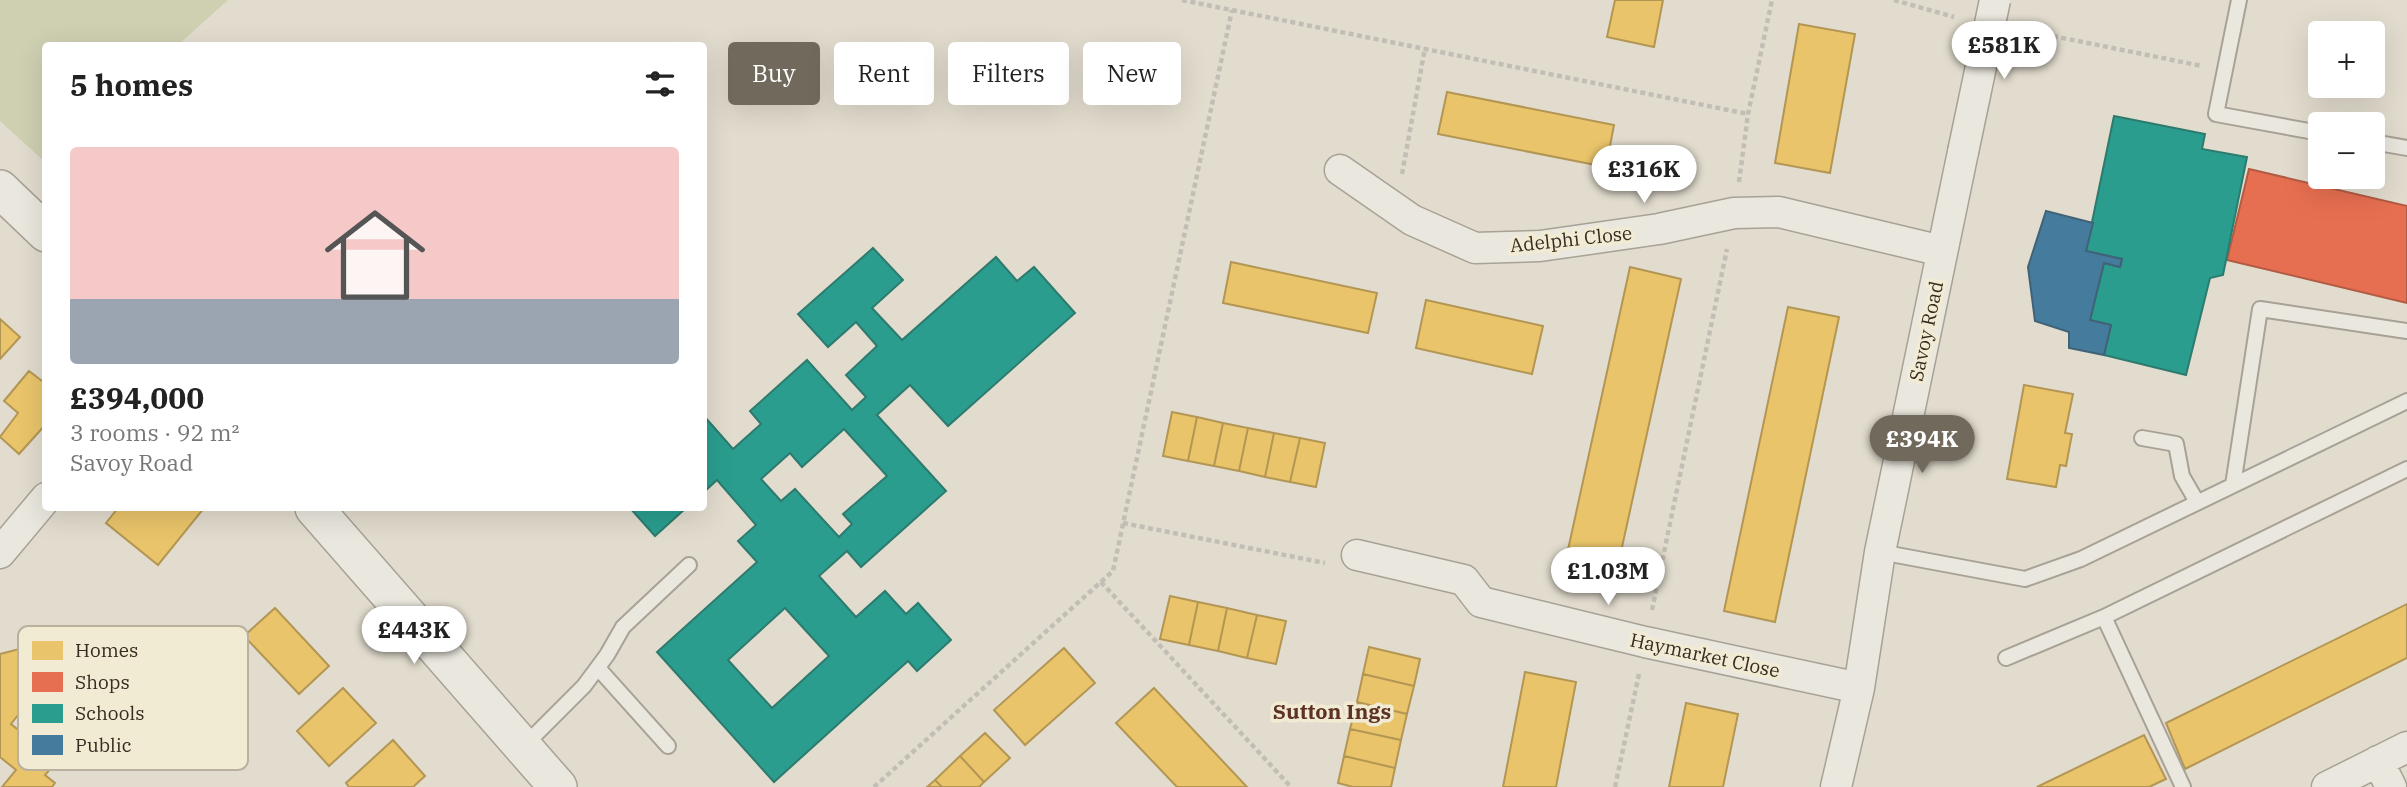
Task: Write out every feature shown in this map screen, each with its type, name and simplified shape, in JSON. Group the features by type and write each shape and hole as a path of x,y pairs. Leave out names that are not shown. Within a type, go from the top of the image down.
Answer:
{"street":[{"name":"Savoy Road","path":"1836,787 1859,688 1880,552 1995,0"},
{"name":"Adelphi Close","path":"1339,170 1412,220 1475,248 1540,246 1659,229 1734,213 1779,212 1942,251"},
{"path":"0,189 42,229"},
{"path":"0,553 42,503"},
{"path":"317,511 558,787"},
{"name":"Haymarket Close","path":"1357,555 1464,580 1481,602 1645,642 1859,688"},
{"path":"2327,787 2385,774 2407,747"}],"lane":[{"path":"2239,0 2216,114 2308,131"},
{"path":"2385,144 2407,148"},
{"path":"2233,485 2260,309 2407,331"},
{"path":"1880,552 2025,579 2081,559 2407,401"},
{"path":"2142,438 2176,444 2182,476 2197,502"},
{"path":"2006,658 2104,617 2407,469"},
{"path":"523,747 584,687 623,627 689,565"},
{"path":"2104,617 2183,787"},
{"path":"598,668 668,746"}],"path":[{"path":"1182,0 1748,114"},
{"path":"1615,787 1734,213 1748,114 1772,0"},
{"path":"1894,0 1955,17"},
{"path":"874,787 1113,571 1232,10"},
{"path":"2028,31 2224,70"},
{"path":"1395,208 1425,48"},
{"path":"1123,523 1324,564 1357,555"},
{"path":"1101,582 1291,787"}],"green space":[{"path":"0,0 228,0 181,42 42,42 42,159 0,121"}],"building: Homes":[{"path":"1615,0 1663,0 1654,47 1607,37"},
{"path":"1799,24 1855,34 1830,173 1775,163"},
{"path":"1447,92 1614,125 1606,167 1438,134"},
{"path":"1231,262 1377,293 1368,333 1223,303"},
{"path":"1630,267 1681,279 1613,588 1562,577"},
{"path":"1426,300 1543,326 1532,374 1416,348"},
{"path":"1788,307 1839,317 1775,622 1724,611"},
{"path":"0,319 20,337 0,359"},
{"path":"29,371 42,381 42,428 19,454 0,437 18,413 4,401"},
{"path":"2024,385 2073,394 2065,433 2072,434 2066,466 2060,465 2056,487 2007,479"},
{"path":"1172,412 1197,417 1188,461 1163,456"},
{"path":"1197,417 1223,423 1214,466 1188,461"},
{"path":"1223,423 1248,428 1239,471 1214,466"},
{"path":"1248,428 1274,433 1265,477 1239,471"},
{"path":"1274,433 1300,438 1290,482 1265,477"},
{"path":"1300,438 1325,443 1316,487 1290,482"},
{"path":"116,511 202,511 158,565 106,523"},
{"path":"1170,596 1198,602 1189,645 1160,639"},
{"path":"1198,602 1227,608 1218,651 1189,645"},
{"path":"2407,604 2407,658 2185,769 2166,723"},
{"path":"275,608 329,666 299,694 248,640 248,632"},
{"path":"1227,608 1257,615 1247,658 1218,651"},
{"path":"1257,615 1286,621 1276,664 1247,658"},
{"path":"1369,647 1420,659 1414,686 1363,674"},
{"path":"1064,648 1095,683 1025,745 994,710"},
{"path":"18,649 18,715 11,724 18,730 18,770 49,770 45,775 55,783 52,787 2,787 16,770 0,757 0,654"},
{"path":"1525,672 1576,682 1556,787 1503,787"},
{"path":"1363,674 1414,686 1407,714 1357,702"},
{"path":"343,688 376,723 329,766 297,731"},
{"path":"1154,688 1247,787 1177,787 1116,723"},
{"path":"1357,702 1407,714 1401,740 1350,729"},
{"path":"1686,703 1738,714 1723,787 1669,787"},
{"path":"1350,729 1401,740 1395,768 1344,756"},
{"path":"985,733 1010,758 984,782 960,756"},
{"path":"2144,735 2166,779 2149,787 2037,787"},
{"path":"393,740 425,776 413,787 349,787 346,783"},
{"path":"960,756 984,782 979,787 942,787 935,780"},
{"path":"1344,756 1395,768 1391,787 1353,787 1338,783"},
{"path":"935,780 942,787 927,787"}],"building: Shops":[{"path":"2249,169 2308,183 2308,189 2334,189 2407,206 2407,303 2227,260"}],"building: Schools":[{"path":"2114,116 2205,134 2202,149 2247,157 2223,275 2210,278 2186,375 2104,355 2111,325 2090,320 2104,263 2120,267 2122,259 2086,251"},
{"path":"873,248 903,280 872,308 902,340 996,257 1017,281 1034,267 1075,313 948,426 910,385 877,415 946,491 861,567 847,551 819,576 856,617 885,591 906,614 918,603 951,640 917,671 908,661 774,782 657,652 757,562 738,541 756,525 717,480 707,489 707,419 733,449 761,424 750,411 807,360 852,410 866,397 846,375 877,346 856,322 828,347 798,314","holes":["844,429 887,476 843,514 852,524 839,537 795,489 781,501 761,479 790,453 802,467","785,608 829,656 772,708 728,660"]},
{"path":"633,511 683,511 655,536"}],"building: Public":[{"path":"2046,211 2093,223 2086,251 2122,259 2120,267 2104,263 2090,320 2111,325 2104,355 2069,348 2069,332 2035,321 2028,267"}],"district":[{"name":"Sutton Ings","path":"1332,711"}]}
